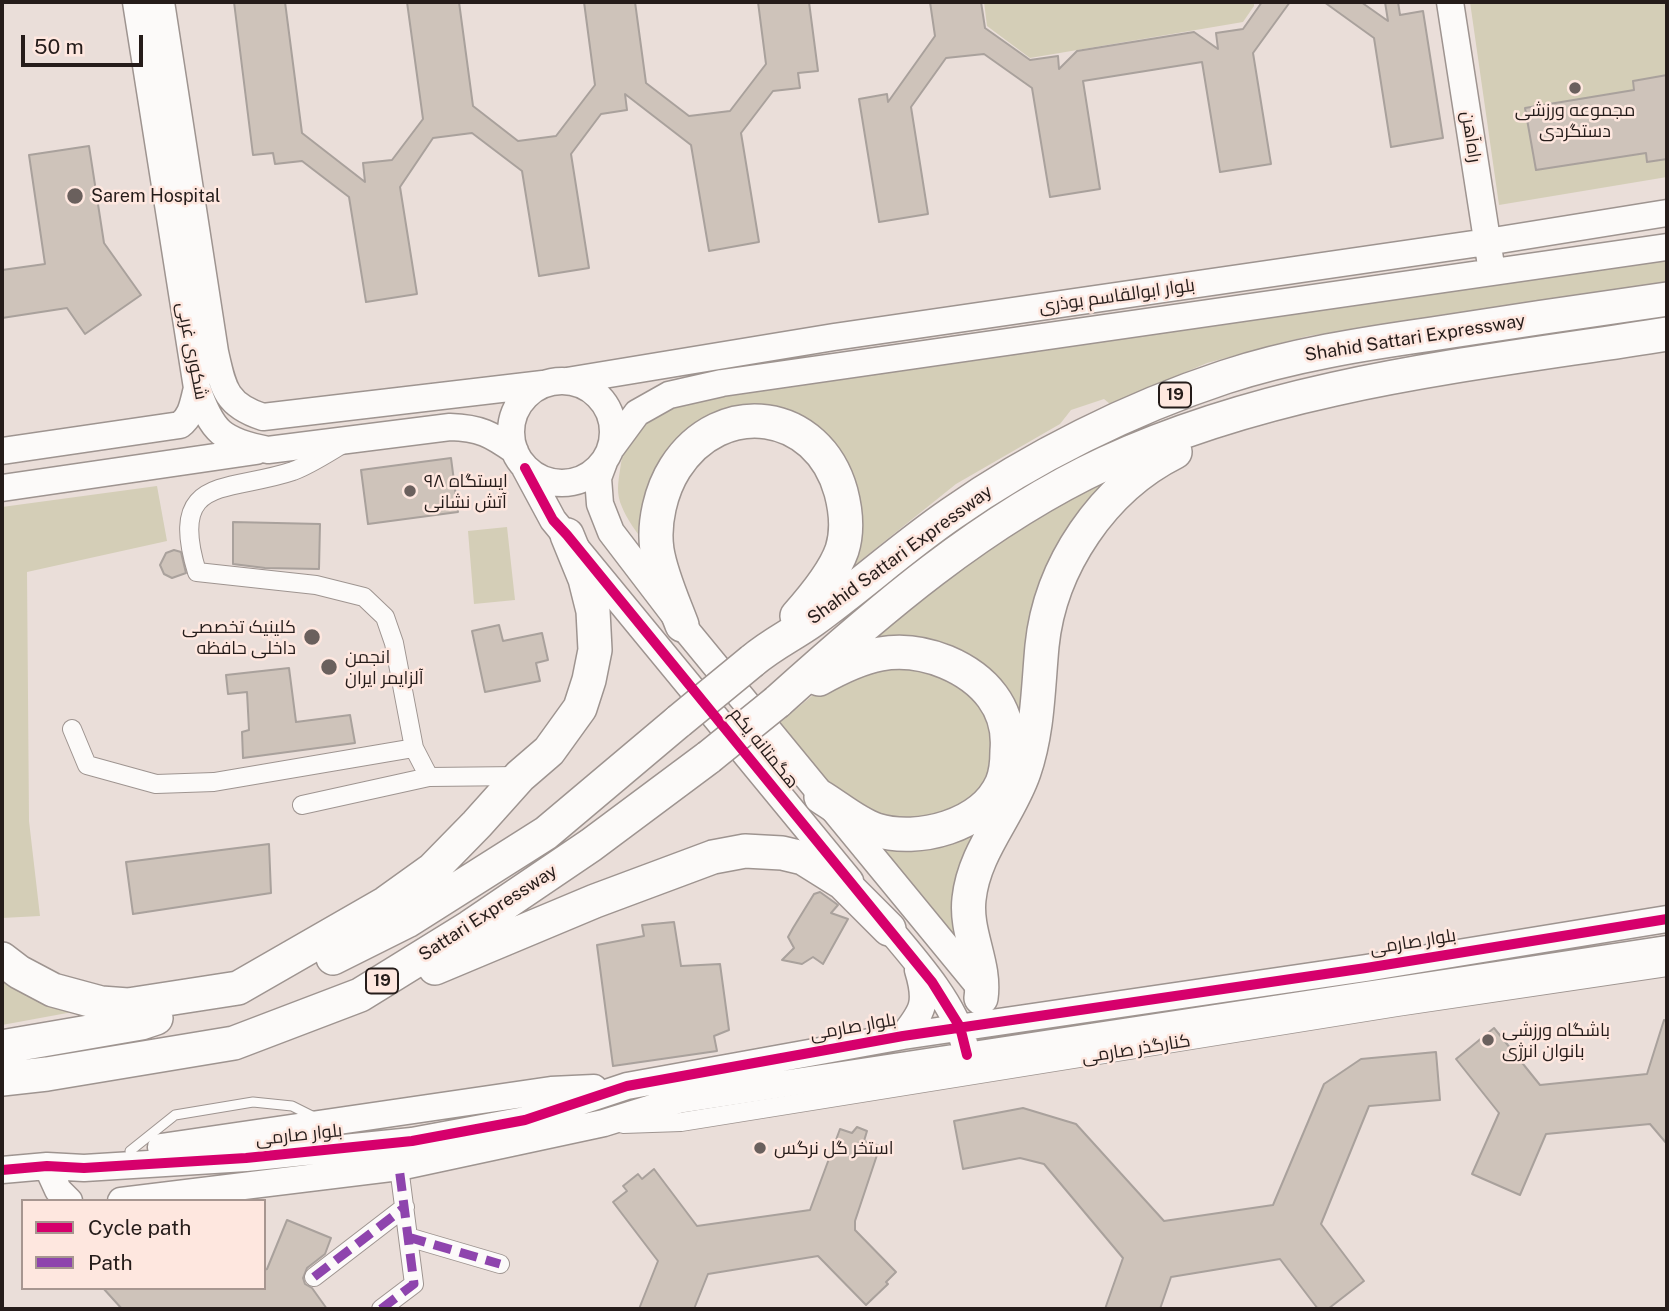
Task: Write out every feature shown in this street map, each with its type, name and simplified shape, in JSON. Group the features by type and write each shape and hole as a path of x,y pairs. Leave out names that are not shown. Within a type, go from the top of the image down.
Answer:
{"highway":[{"name":"Shahid Sattari Expressway","path":"679,721 763,652 812,621 895,554 954,512 1013,474 1094,431 1165,399 1225,377 1292,358 1346,347 1667,299"},
{"name":"Shahid Sattari Expressway","path":"709,757 777,702 857,630 982,534 1104,464 1170,436 1250,409 1321,392 1667,334"},
{"path":"985,1008 984,979 970,932 969,902 972,878 1024,771 1037,713 1042,644 1048,608 1057,580 1070,554 1105,507 1150,465 1321,392"},
{"path":"682,625 657,550 656,532 660,502 668,480 683,455 700,439 722,426 750,420 775,423 803,434 823,455 838,480 846,513 842,550 829,574 763,652"},
{"path":"2,959 19,972 53,990 102,1003 128,1005 238,988 386,903 432,870 520,776 549,751 580,708 595,650 593,611 585,579 567,535"},
{"path":"777,702 854,660 895,651 914,652 955,666 989,691 999,705 1005,720 1008,742 1002,784 984,805 959,822 942,830 919,835 898,834 876,830 821,797"},
{"name":"Sattari Expressway","path":"2,1046 141,1023 333,958 407,921 546,833 679,721"},
{"name":"Sattari Expressway","path":"2,1079 234,1043 360,995 470,927 591,845 709,757"},
{"path":"360,995 701,861 745,851 782,853 803,858 843,883 889,929"},
{"path":"2,1102 184,1063 234,1043"}],"street":[{"name":"شکوری غربی","path":"136,2 197,388 205,413 218,432 240,445 268,450 450,427 471,428 489,433 520,459"},
{"name":"شکوری غربی","path":"162,2 215,352 223,385 232,401 247,412 263,417 555,382"},
{"name":"راه‌آهن","path":"1450,2 1492,271"},
{"name":"بلوار ابوالقاسم بوذری","path":"555,382 817,340 1667,213"},
{"name":"بلوار ابوالقاسم بوذری","path":"608,455 637,413 669,396 722,383 1667,247"},
{"path":"817,340 820,369"},
{"path":"555,382 589,387 605,403 613,424 608,455 591,475 575,482 557,483 540,478 520,459 511,431 515,412 526,395 555,382"},
{"path":"2,451 180,425 192,410 197,388"},
{"path":"350,441 293,470 230,485 203,495 188,519 190,549 197,572 316,586 364,597 385,617 394,643 414,748 429,777"},
{"path":"2,488 268,450"},
{"name":"هگمتانه یکم","path":"608,455 598,478 600,504 611,532 682,625 976,984 997,1050"},
{"name":"هگمتانه یکم","path":"520,459 553,520 932,982 960,1027 967,1055"},
{"path":"72,729 87,765 156,784 214,782 414,748"},
{"path":"302,805 429,777 520,776"},
{"name":"بلوار صارمی","path":"137,1199 399,1167 604,1123 678,1100 967,1055 1384,984 1417,959 1667,919"},
{"name":"بلوار صارمی","path":"2,1170 246,1158 412,1141 525,1120 627,1086 960,1027 985,1008 1029,1016 1384,984 1420,985 1667,948"},
{"path":"1417,959 1420,985"},
{"path":"903,1036 920,1015 924,999 924,989 915,962"},
{"name":"کنارگذر صارمی","path":"604,1123 681,1122 911,1085 1384,984 1667,967"},
{"path":"85,1168 130,1152 551,1090 627,1086"},
{"path":"47,1166 58,1190 67,1199"},
{"path":"381,1309 414,1283 399,1167"},
{"path":"314,1277 405,1207"},
{"path":"408,1237 500,1264"}],"shaded area":[{"path":"984,2 1254,2 1254,6 1243,22 1030,58 987,26"},
{"name":"مجموعه ورزشی دستگردی","path":"1470,2 1667,2 1667,177 1499,205"},
{"path":"1667,255 1667,282 1308,336 1207,363 1110,404 1104,399 1071,410 1060,424 956,484 845,573 825,444 715,422 645,544 627,517 619,498 618,484 623,455 632,434 647,420 681,402"},
{"path":"1197,437 1074,539 1027,743 995,686 859,651 976,547 1040,510"},
{"path":"157,486 167,541 27,572 29,821 40,916 2,918 2,507"},
{"path":"507,527 515,600 474,604 468,531"},
{"path":"926,663 990,705 993,782 928,826 850,810 778,724 835,677"},
{"path":"1001,811 973,966 863,830"},
{"path":"2,968 89,1009 2,1025"}],"building":[{"path":"234,2 285,2 302,133 365,182 363,163 392,160 423,119 407,2 459,2 473,106 518,141 556,136 595,85 584,2 635,2 646,83 689,116 730,111 766,64 758,2 809,2 818,71 798,73 800,88 773,91 741,133 759,242 709,251 691,145 625,94 627,110 601,114 571,154 589,268 539,276 522,171 472,133 433,138 400,187 417,294 366,302 349,197 302,161 275,164 273,153 253,155"},
{"path":"930,2 981,2 985,28 1030,60 1058,56 1059,69 1077,51 1194,32 1218,49 1216,33 1243,29 1262,2 1290,2 1253,53 1271,164 1220,172 1202,62 1083,81 1100,189 1050,197 1032,88 984,54 946,58 911,107 928,214 879,222 859,99 887,94 888,102 935,36"},
{"path":"1324,2 1361,2 1388,21 1385,2 1398,2 1400,15 1423,11 1443,138 1391,147 1374,38"},
{"path":"1667,75 1667,159 1647,162 1646,153 1536,170 1525,108 1634,90 1633,81"},
{"path":"89,146 104,243 141,295 85,334 67,308 2,318 2,270 45,264 29,155"},
{"name":"ایستگاه ۹۸ آتش نشانی","path":"451,458 458,512 368,524 361,470"},
{"path":"233,522 320,524 319,569 265,568 233,564"},
{"path":"174,550 181,552 186,573 172,578 164,574 160,565 166,553"},
{"path":"499,625 503,641 542,633 548,660 536,663 540,681 485,692 472,631"},
{"path":"289,668 296,722 350,715 355,743 243,758 242,732 249,730 247,692 228,694 226,675"},
{"path":"269,844 271,893 133,914 126,862"},
{"path":"820,892 838,905 831,913 848,919 823,964 813,957 802,964 782,960 794,948 788,937 793,928 814,894"},
{"path":"674,922 681,966 720,964 729,1030 714,1036 717,1051 613,1066 597,945 644,936 642,925"},
{"path":"1664,1020 1667,1021 1667,1144 1650,1124 1546,1134 1520,1195 1472,1174 1499,1113 1456,1059 1494,1028 1540,1085 1647,1074"},
{"path":"1436,1052 1440,1100 1369,1106 1321,1224 1364,1281 1328,1309 1318,1309 1280,1259 1171,1277 1160,1309 1105,1309 1123,1258 1044,1164 1020,1158 963,1169 954,1121 1023,1108 1076,1124 1164,1221 1273,1205 1324,1084 1361,1059"},
{"path":"857,1127 867,1131 864,1141 880,1146 855,1221 855,1230 896,1272 886,1282 888,1284 866,1305 818,1256 708,1274 694,1309 639,1309 658,1261 613,1202 627,1191 623,1186 638,1174 642,1179 654,1169 697,1226 810,1210 840,1129 852,1133"},
{"path":"287,1220 331,1238 325,1254 307,1268 303,1278 327,1309 122,1309 105,1290 266,1290 267,1269"}],"marked path":[{"path":"381,1309 414,1284 399,1167"},
{"path":"314,1277 405,1207"},
{"path":"408,1237 500,1264"}],"cycle path":[{"path":"525,468 553,520 932,982 960,1027 967,1055"},
{"path":"2,1170 246,1158 412,1141 525,1120 627,1086 903,1036 1366,968 1667,919"}],"place":[{"name":"مجموعه ورزشی دستگردی","path":"1575,88"},
{"name":"Sarem Hospital","path":"75,196"},
{"name":"ایستگاه ۹۸ آتش نشانی","path":"410,491"},
{"name":"کلینیک تخصصی داخلی حافظه","path":"312,637"},
{"name":"انجمن آلزایمر ایران","path":"329,667"},
{"name":"باشگاه ورزشی بانوان انرژی","path":"1488,1040"},
{"name":"استخر گل نرگس","path":"760,1148"}]}
